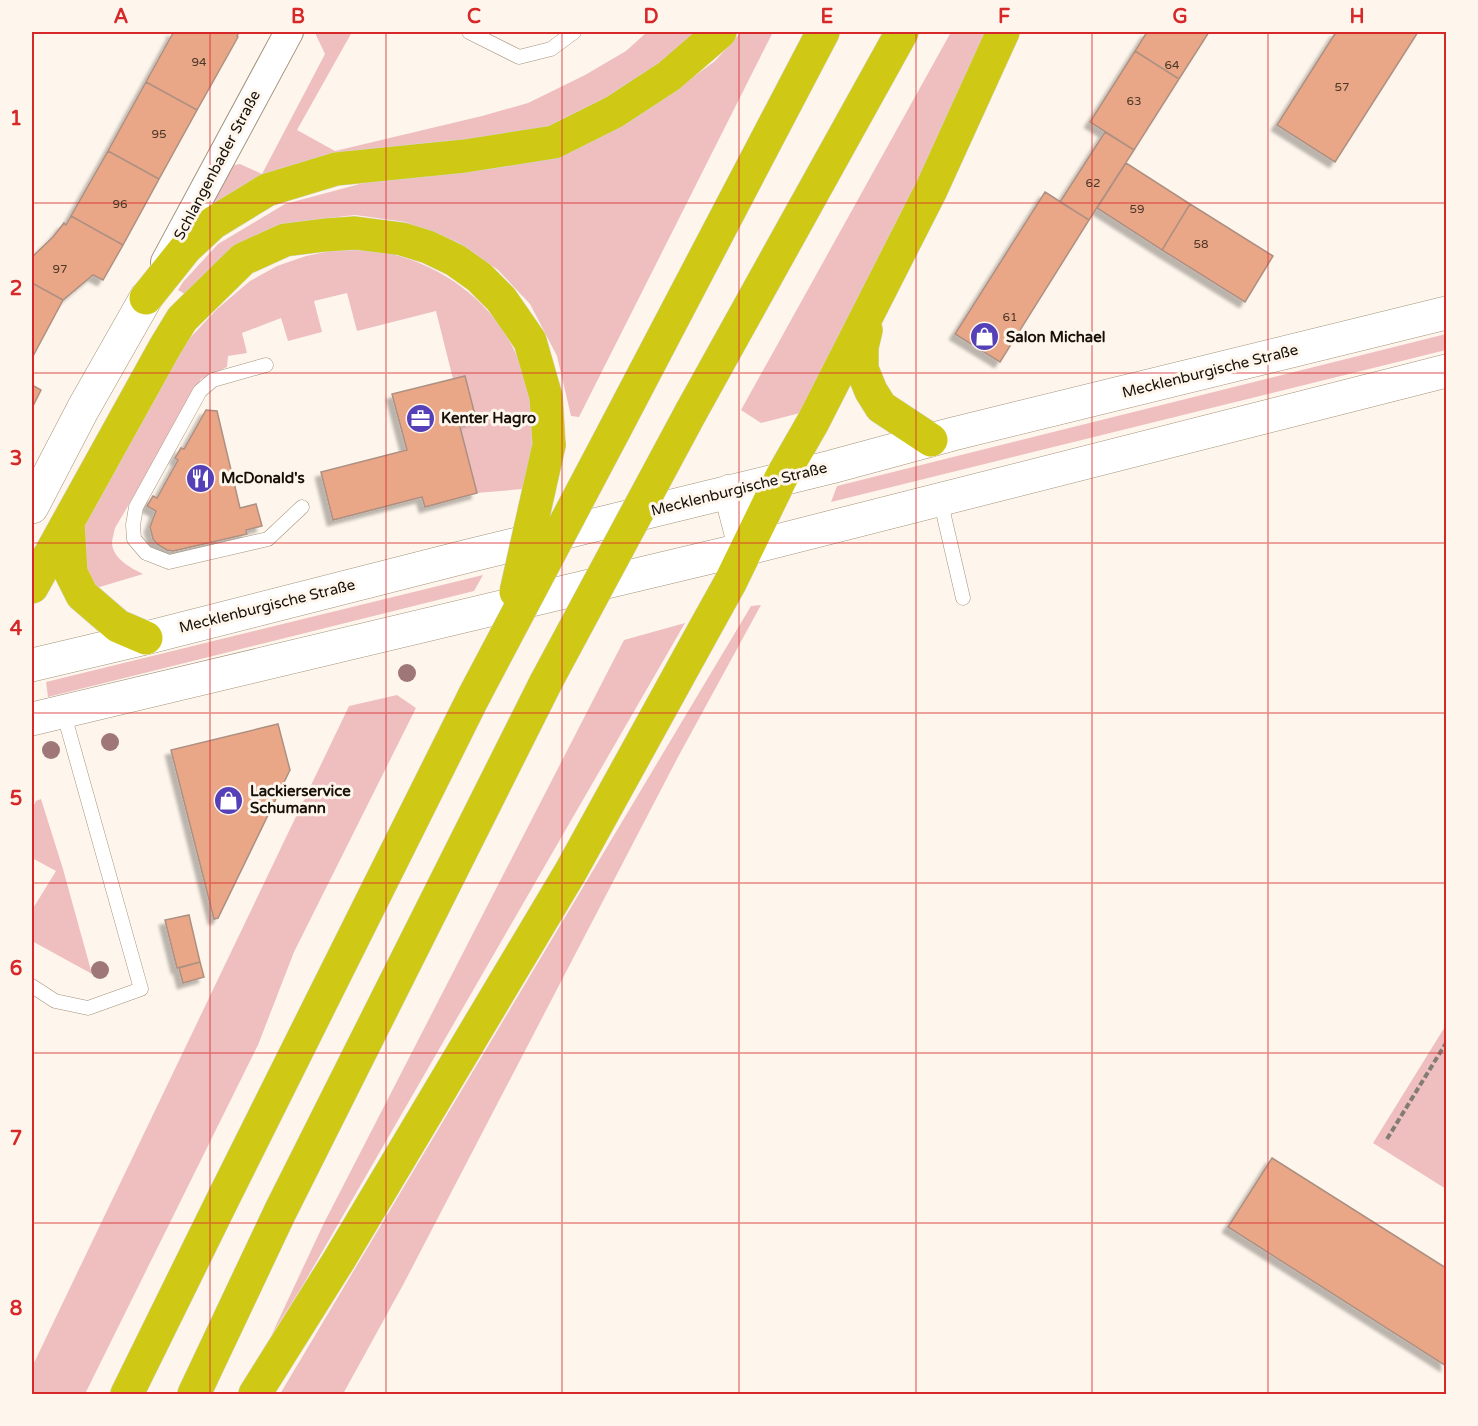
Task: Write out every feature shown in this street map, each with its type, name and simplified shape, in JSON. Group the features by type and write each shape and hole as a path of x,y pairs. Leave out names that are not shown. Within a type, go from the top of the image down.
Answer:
{"highway":[{"path":"146,298 186,248 213,223 267,190 336,169 465,156 554,142 614,111 669,76 720,32"},
{"path":"127,1395 474,696 823,32"},
{"path":"194,1395 286,1201 546,682 690,412 902,32"},
{"path":"255,1395 339,1260 571,871 730,583 781,478 813,422 931,190 1003,32"},
{"path":"32,587 182,319 243,259 285,240 355,233 402,239 428,247 455,260 479,277 501,299 530,342 546,397 549,445 507,635"},
{"path":"870,309 862,347 862,369 871,391 881,406 931,440"},
{"path":"68,522 71,573 82,595 118,626 146,638"}],"main road":[{"path":"32,507 146,298"},
{"name":"Mecklenburgische Straße","path":"32,665 1446,313"},
{"path":"32,719 745,549 1446,371"},
{"path":"730,491 745,549"}],"street":[{"name":"Schlangenbader Straße","path":"146,298 289,32"}],"lane":[{"path":"469,32 484,35 519,57 551,49 574,32"},
{"path":"266,365 213,380 200,391 136,507 133,525 134,539 146,554 169,562 268,539 302,507"},
{"path":"940,499 963,598"},
{"path":"32,986 56,1001 88,1008 141,989 63,711"}],"path":[{"path":"1387,1139 1446,1043"}],"shaded area":[{"path":"316,32 352,32 297,130 335,151 528,103 585,75 626,51 647,32 703,32 667,64 571,124 218,204 212,200 234,165 240,164 262,174 325,54"},
{"path":"741,32 773,32 579,417 571,416 557,356 530,304 498,270 459,243 405,222 355,215 311,220 273,229 185,294 178,290 218,244 285,204 367,182 469,166 606,133 662,100 715,61"},
{"path":"951,32 989,32 975,66 800,413 761,423 741,410"},
{"path":"355,250 392,254 420,263 446,276 489,312 506,335 519,360 532,417 534,449 523,489 477,493 459,423 476,418 465,376 453,379 436,311 357,331 347,293 314,301 322,332 288,341 281,318 242,333 247,353 228,356 227,367 201,379 115,528 112,543 116,554 123,562 143,574 93,589 79,549 85,524 189,339 217,309 250,281 277,266 330,251"},
{"path":"1446,334 1446,350 831,502 837,486"},
{"path":"483,575 474,591 48,697 46,682"},
{"path":"761,605 678,757 403,1285 343,1394 280,1394 751,606"},
{"path":"685,623 303,1285 271,1336 323,1225 624,640"},
{"path":"397,695 416,708 294,952 258,1045 85,1394 32,1394 32,1367 349,706"},
{"path":"41,799 92,974 32,941 32,910 56,871 32,858 32,809 36,801"},
{"path":"1446,1025 1446,1189 1373,1143"}],"building":[{"path":"172,32 239,32 197,110 146,82"},
{"path":"1147,32 1209,32 1179,79 1135,51"},
{"path":"1336,32 1418,32 1335,162 1277,125"},
{"path":"1135,51 1179,79 1134,150 1090,122"},
{"path":"146,82 197,110 159,179 108,151"},
{"path":"1105,132 1134,150 1089,220 1060,202"},
{"path":"108,151 159,179 123,245 71,216"},
{"path":"1126,163 1190,204 1162,250 1097,208"},
{"path":"1045,192 1089,220 1000,362 955,334"},
{"path":"1190,204 1273,256 1245,302 1162,250"},
{"path":"71,216 123,245 103,280 93,275 63,300 32,283 32,257 64,223 66,225"},
{"path":"32,283 63,300 32,358"},
{"path":"465,376 476,419 459,423 477,493 425,507 422,497 333,520 321,472 407,450 392,394"},
{"path":"32,385 41,390 32,408"},
{"name":"McDonald's","path":"206,410 217,411 240,508 256,504 262,526 246,530 247,534 173,551 167,550 153,539 150,527 156,511 147,506 153,496 157,498 178,460 175,458 181,448 184,449"},
{"name":"Lackierservice Schumann","path":"278,724 290,770 218,918 214,919 171,750"},
{"path":"189,915 200,962 177,968 165,920"},
{"path":"200,962 204,977 183,983 179,968"},
{"path":"1272,1158 1446,1268 1446,1366 1228,1227"}],"place":[{"name":"Salon Michael","path":"985,337"},
{"name":"Kenter Hagro","path":"420,418"},
{"name":"McDonald's","path":"200,478"},
{"name":"Lackierservice Schumann","path":"229,800"}]}
